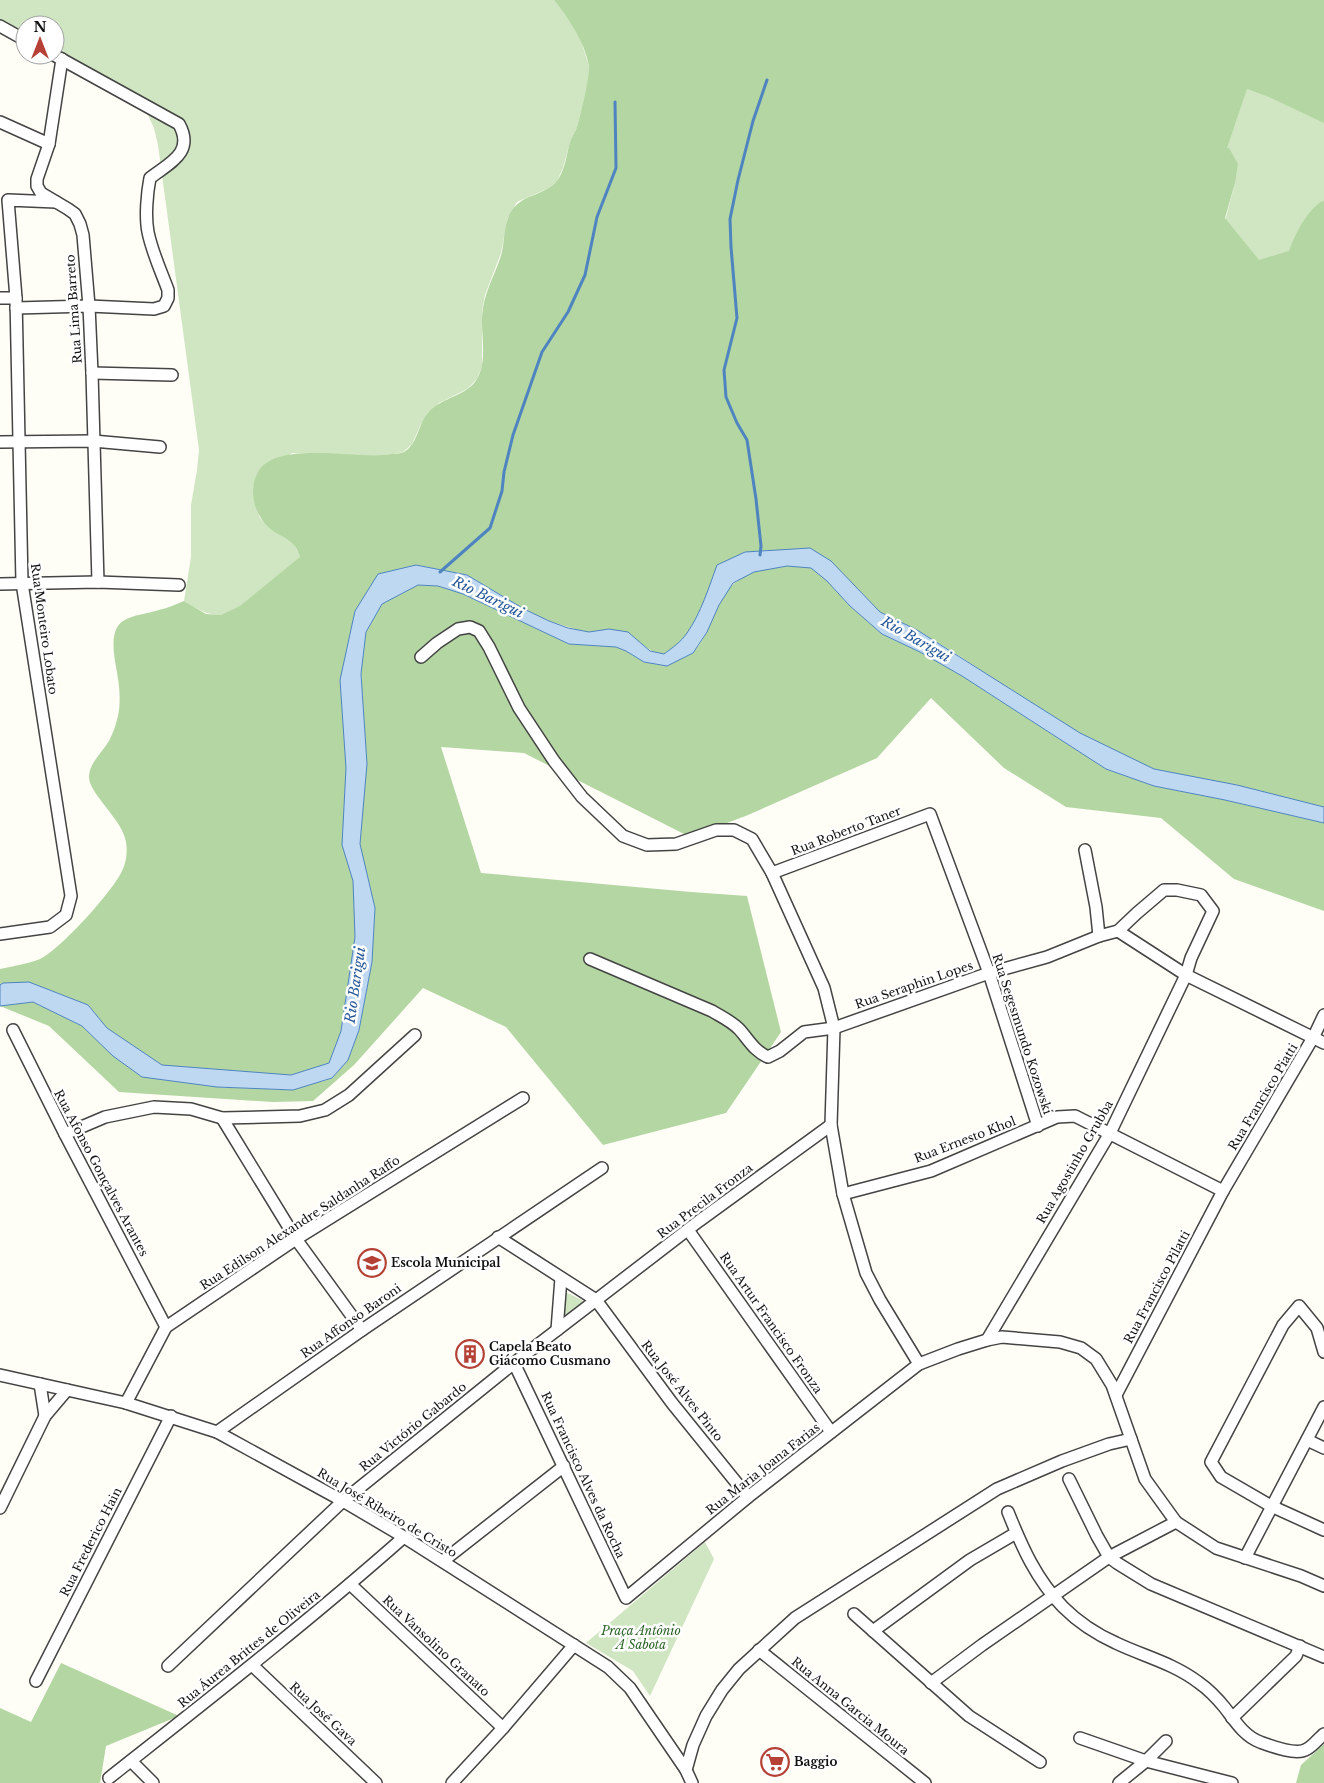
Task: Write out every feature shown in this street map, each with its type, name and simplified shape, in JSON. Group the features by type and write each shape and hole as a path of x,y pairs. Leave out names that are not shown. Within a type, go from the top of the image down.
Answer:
{"street":[{"path":"0,26 15,34"},
{"path":"0,298 16,303 154,309 164,306 168,298 168,290 148,229 148,188 150,178 172,163 179,155 184,142 184,133 179,124 65,61"},
{"name":"Rua Lima Barreto","path":"57,65 49,144 37,178 37,186 41,193 75,214 80,224 92,372 98,582"},
{"path":"0,122 49,144"},
{"name":"Rua Monteiro Lobato","path":"0,934 50,927 66,915 71,896 22,583 16,303 8,200 56,202"},
{"path":"92,372 172,374"},
{"path":"0,442 93,441 160,447"},
{"path":"0,584 98,582 179,585"},
{"path":"421,658 437,643 458,629 470,627 479,631 519,708 554,761 582,797 623,836 647,845 676,844 716,830 734,830 752,839 772,873 824,988 834,1028 831,1125 843,1194 866,1273 919,1364"},
{"name":"Rua Roberto Taner","path":"772,873 930,814"},
{"name":"Rua Segesmundo Kozowski","path":"930,814 988,973 1038,1126 1057,1117 1074,1116 1223,1191"},
{"path":"1086,850 1100,936"},
{"name":"Rua Seraphin Lopes","path":"590,959 712,1011 731,1022 741,1031 758,1053 768,1056 780,1051 804,1032 834,1028 988,973 1047,956 1118,931 1164,890 1177,890 1201,895 1213,911"},
{"name":"Rua Agostinho Grubba","path":"986,1340 1110,1133 1186,975 1191,958 1213,911"},
{"path":"1118,931 1186,975 1319,1040"},
{"name":"Rua Francisco Piatti","path":"1223,1191 1319,1040 1324,1015"},
{"name":"Rua Afonso Gonçalves Arantes","path":"13,1030 166,1327"},
{"path":"65,1134 105,1117 154,1107 191,1109 222,1118 300,1116 325,1110 349,1095 415,1035"},
{"name":"Rua Edilson Alexandre Saldanha Raffo","path":"126,1403 166,1327 296,1239 523,1098"},
{"path":"222,1118 296,1239 362,1330"},
{"name":"Rua Precila Fronza","path":"596,1300 831,1125"},
{"name":"Rua Ernesto Khol","path":"843,1194 931,1170 1038,1126"},
{"name":"Rua Affonso Baroni","path":"217,1432 362,1330 602,1168"},
{"name":"Rua Francisco Pilatti","path":"1116,1395 1223,1191"},
{"name":"Rua Artur Francisco Fronza","path":"688,1230 831,1432"},
{"path":"498,1238 596,1300"},
{"path":"557,1330 561,1278"},
{"name":"Rua Victório Gabardo","path":"168,1666 343,1501 514,1363 596,1300"},
{"name":"Rua José Alves Pinto","path":"596,1300 672,1403 748,1497"},
{"path":"1324,1352 1317,1328 1299,1306 1283,1325 1211,1462 1221,1477 1271,1506 1324,1530"},
{"name":"Rua Maria Joana Farias","path":"626,1598 748,1497 919,1364 986,1340 1002,1338 1060,1342 1081,1348 1096,1359 1112,1385 1146,1479 1176,1522"},
{"name":"Rua Francisco Alves da Rocha","path":"514,1363 626,1598"},
{"name":"Rua José Ribeiro de Cristo","path":"0,1375 126,1403 217,1432 343,1501 443,1561 608,1667 630,1688 686,1770 692,1783"},
{"path":"40,1384 45,1416"},
{"path":"0,1508 45,1416 67,1390"},
{"path":"1244,1558 1324,1407"},
{"name":"Rua Frederico Hain","path":"36,1681 171,1416"},
{"path":"686,1770 693,1745 706,1716 722,1690 739,1669 795,1618 997,1489 1062,1461 1109,1444 1132,1440"},
{"path":"1306,1440 1324,1448"},
{"path":"443,1561 564,1466"},
{"path":"1069,1479 1086,1515 1110,1557 1117,1563 1151,1584 1324,1657"},
{"path":"1008,1512 1030,1562 1053,1596 1075,1618 1101,1636 1186,1674 1208,1690 1249,1736 1259,1742 1294,1752 1307,1749 1324,1734"},
{"path":"931,1683 1110,1557 1176,1522 1216,1548 1301,1576 1324,1586"},
{"path":"873,1631 970,1560 1016,1533"},
{"name":"Rua Áurea Brittes de Oliveira","path":"109,1778 252,1665 404,1537"},
{"name":"Rua Vansolino Granato","path":"350,1584 503,1728"},
{"path":"854,1614 969,1716 1040,1762"},
{"path":"452,1783 503,1728 574,1645"},
{"path":"1232,1718 1296,1656 1300,1646"},
{"name":"Rua Anna Garcia Moura","path":"759,1650 925,1783"},
{"name":"Rua José Gava","path":"252,1665 376,1783"},
{"path":"1080,1738 1146,1761 1232,1783"},
{"path":"1119,1783 1146,1761 1166,1741"},
{"path":"131,1761 153,1783"}],"green space":[{"path":"0,0 554,0 573,26 581,41 589,66 590,87 586,108 570,142 563,168 557,181 549,188 517,202 507,220 501,253 485,295 482,311 482,366 477,379 467,389 439,403 421,424 412,444 403,452 381,457 292,453 253,486 254,501 260,518 269,528 294,544 300,557 295,568 282,580 248,603 227,613 220,615 210,614 184,601 191,557 191,505 199,450 158,145 154,128 147,113 132,99 65,61 65,15 15,15 15,32 0,24"},
{"path":"554,0 1324,0 1324,123 1269,97 1247,89 1227,148 1229,148 1238,164 1235,183 1225,218 1259,260 1289,251 1295,236 1307,216 1324,200 1324,810 1192,784 1113,758 961,657 917,630 880,612 857,588 836,574 817,572 850,606 882,634 920,652 962,676 1106,769 1154,786 1324,823 1324,911 1234,879 1161,818 1066,807 1004,768 931,698 877,758 748,815 690,837 524,753 441,747 481,873 747,896 781,1032 726,1113 603,1145 506,1027 423,988 354,1065 313,1101 273,1102 119,1092 49,1026 0,1006 33,1002 82,1026 103,1046 100,1020 88,1005 49,990 0,1003 0,969 40,959 60,944 108,892 124,867 126,846 122,830 94,790 89,777 91,767 110,738 118,716 119,690 114,642 118,627 123,621 132,617 184,601 206,614 221,615 240,606 300,557 293,544 264,523 254,503 254,481 266,463 280,457 298,454 377,455 404,452 412,444 422,422 434,407 461,393 473,385 477,379 481,371 483,353 483,308 502,252 507,221 511,212 522,201 548,188 558,179 578,124 583,104 589,66 587,57 580,39","holes":["416,565 467,575 524,609 549,621 578,630 582,635 627,636 672,663 667,666 644,662 616,647 569,644 463,594 438,586 418,585 382,604 366,632 361,674 367,764 363,803 351,727 358,636 364,603 383,573","739,580 725,594 700,644 692,653 679,659 691,651 729,583","365,866 375,908 372,962 359,1030 348,1060 332,1078 321,1082 334,1075 343,1018 366,938","159,1079 296,1089 293,1090 217,1087"]},
{"path":"1231,80 1250,90 1324,107 1324,200 1282,298 1224,235 1226,217 1235,183 1124,133"},
{"path":"561,1290 582,1300 583,1303 560,1322"},
{"name":"Praça Antônio A Sabota","path":"705,1542 714,1559 650,1696 633,1671 586,1643"},
{"path":"61,1663 179,1716 106,1746 100,1783 0,1783 0,1708 31,1722"},
{"path":"1324,1744 1324,1783 1296,1783 1301,1765"}],"water":[{"name":"Rio Barigui","path":"810,548 831,561 880,612 917,630 1080,733 1154,769 1237,785 1324,807 1324,823 1154,786 1106,769 962,676 920,652 882,634 811,568 787,566 754,572 733,583 719,605 707,632 693,653 667,666 644,662 616,647 569,644 463,594 438,586 418,585 382,604 366,632 361,674 367,764 360,844 375,908 372,962 359,1030 348,1060 332,1078 293,1090 217,1087 142,1077 113,1056 82,1026 33,1002 0,1006 0,985 3,983 29,982 88,1005 107,1028 162,1065 291,1075 329,1063 341,1031 355,937 353,881 342,845 346,768 340,680 355,611 378,574 416,565 467,575 524,609 549,621 568,628 589,632 609,629 628,632 650,651 664,654 682,639 692,625 717,565 745,552"}],"waterway":[{"path":"760,555 761,546 756,499 747,440 737,423 726,397 724,370 737,318 730,219 753,121 767,80"},
{"path":"440,572 490,528 502,491 504,472 513,435 542,352 568,312 585,275 597,217 616,168 615,102"}],"place":[{"name":"Escola Municipal","path":"372,1263"},
{"name":"Capela Beato Giácomo Cusmano","path":"470,1354"},
{"name":"Baggio","path":"775,1762"}]}
